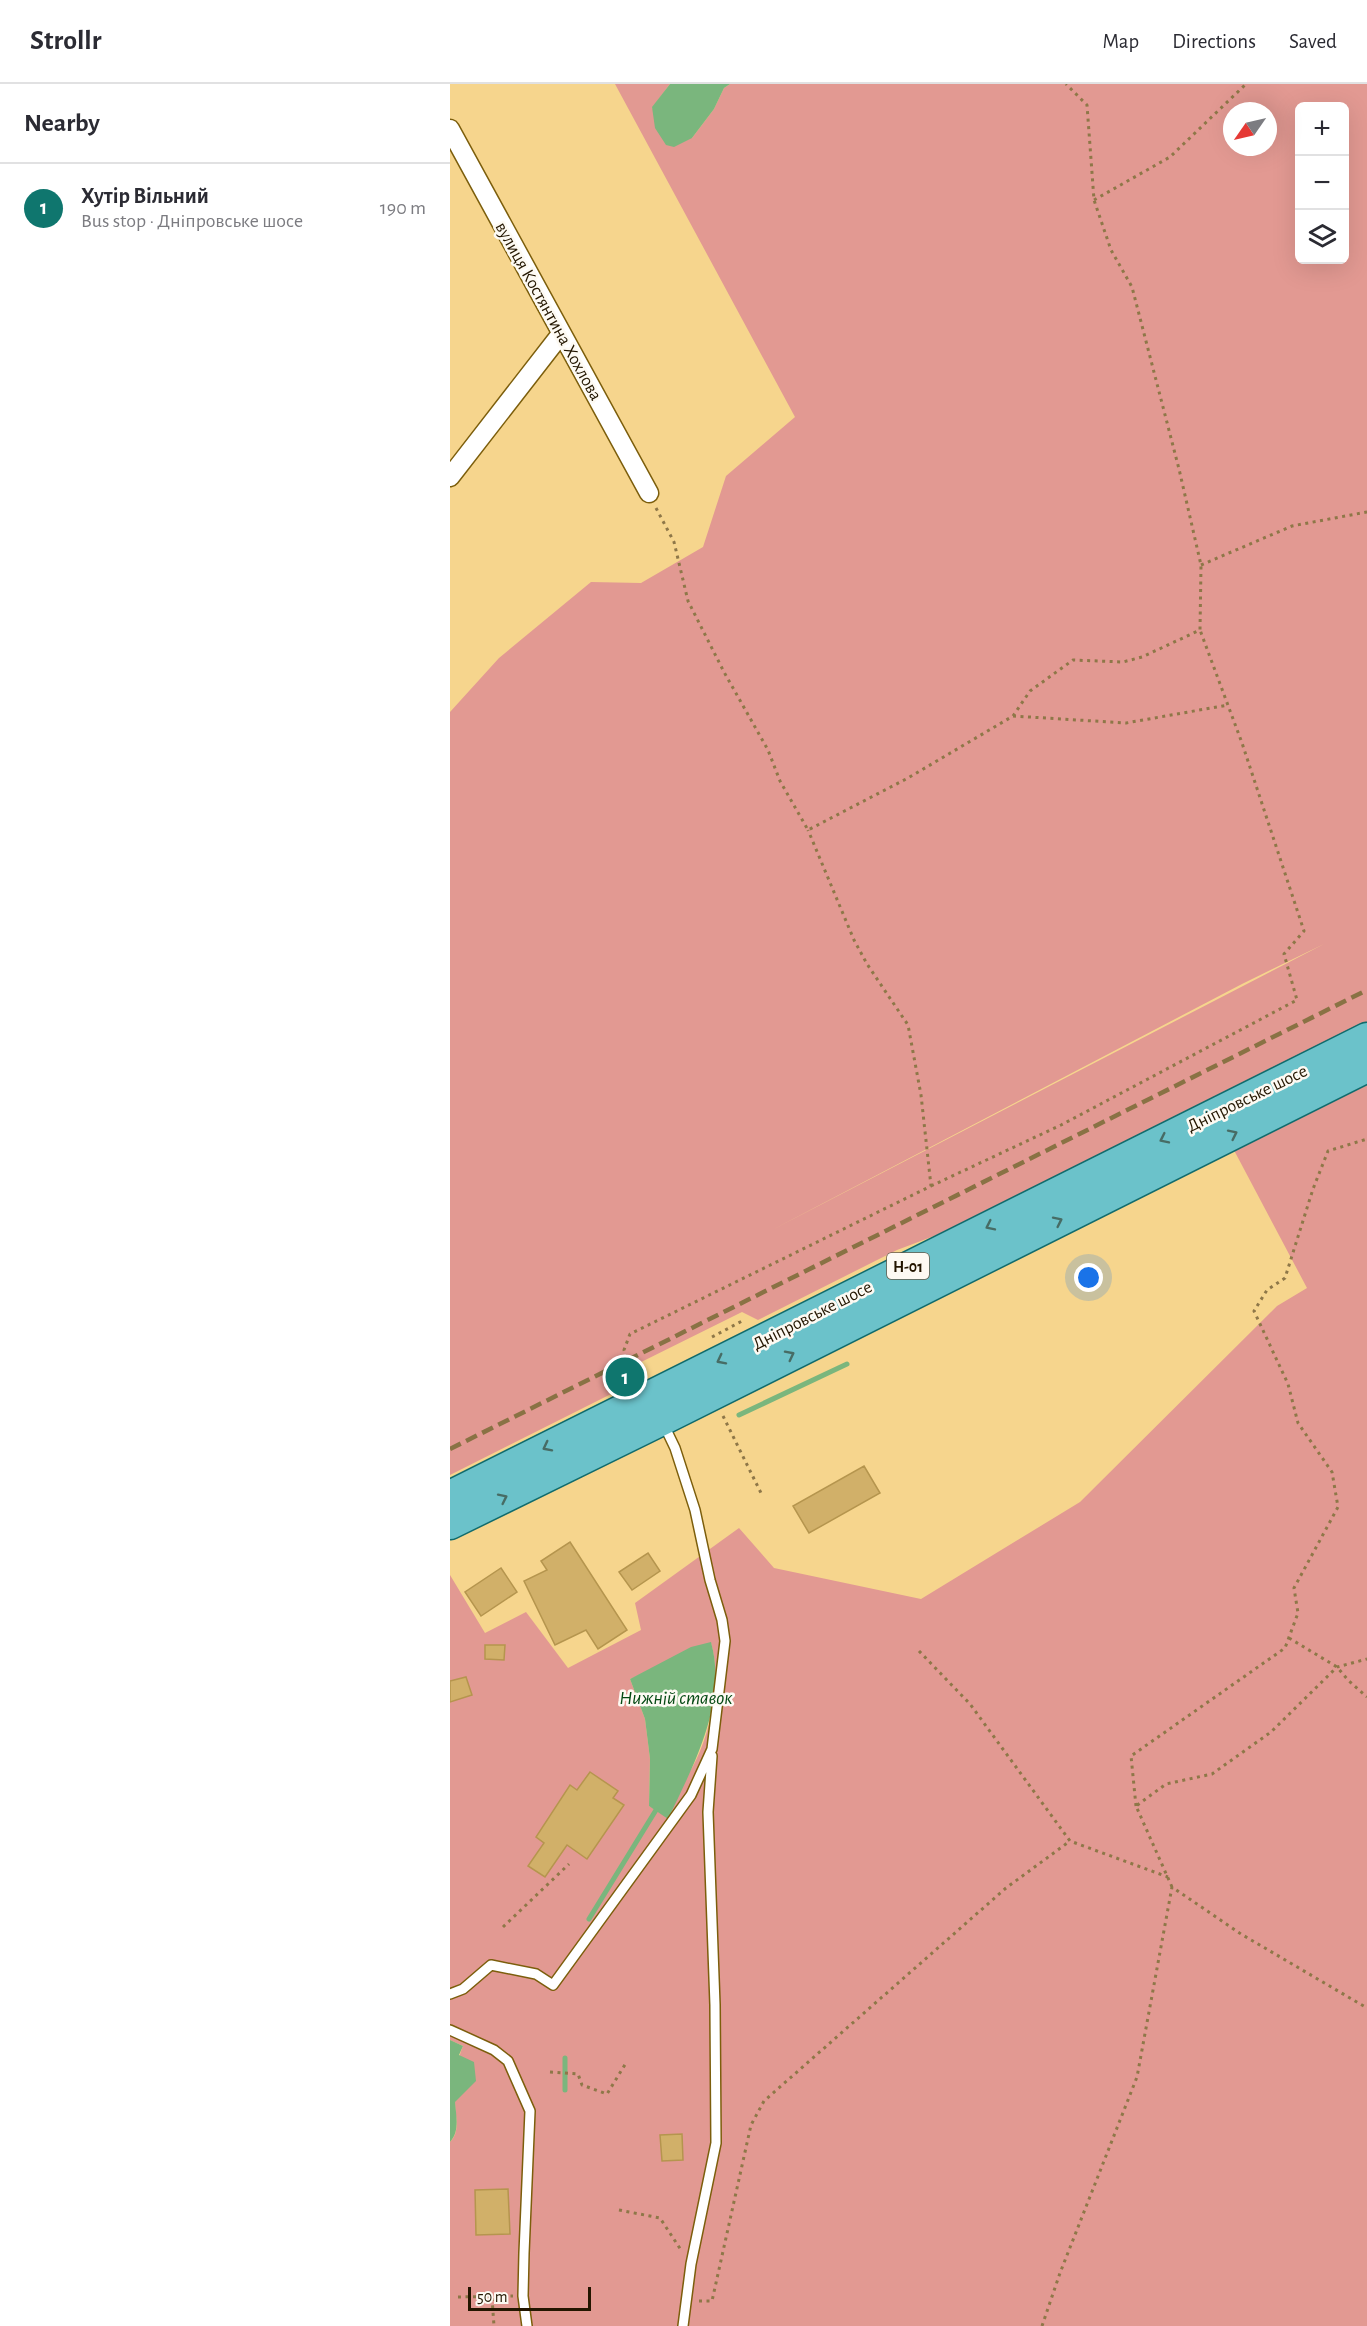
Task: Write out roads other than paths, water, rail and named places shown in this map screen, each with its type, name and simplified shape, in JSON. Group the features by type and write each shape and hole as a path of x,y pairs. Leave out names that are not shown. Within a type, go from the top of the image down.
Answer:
{"main road":[{"name":"Дніпровське шосе","path":"450,1496 1367,1038"},
{"name":"Дніпровське шосе","path":"450,1524 1367,1067"}],"street":[{"name":"вулиця Костянтина Хохлова","path":"450,129 649,492"},
{"path":"450,477 561,334"}],"lane":[{"path":"662,1420 675,1448 695,1510 725,1641 712,1749 708,1812 715,2005 716,2143 691,2264 683,2326"},
{"path":"450,1994 463,1989 491,1965 536,1974 553,1985 691,1795 712,1749"},
{"path":"450,2030 494,2050 508,2061 530,2111 524,2296 526,2326"}],"water":[{"path":"670,84 730,84 724,88 714,109 692,138 674,147 666,145 655,128 652,107"},
{"name":"Нижній ставок","path":"711,1642 715,1665 715,1688 711,1711 697,1756 668,1819 649,1806 650,1759 645,1719 630,1679 691,1647"},
{"path":"450,2040 463,2046 459,2055 474,2062 476,2081 455,2102 456,2128 450,2142"}],"waterway":[{"path":"739,1415 847,1364"},
{"path":"589,1919 656,1810"},
{"path":"565,2058 565,2090"}],"railway":[{"path":"450,1449 1367,990"}],"place":[{"name":"Хутір Вільний","path":"625,1377"}]}
